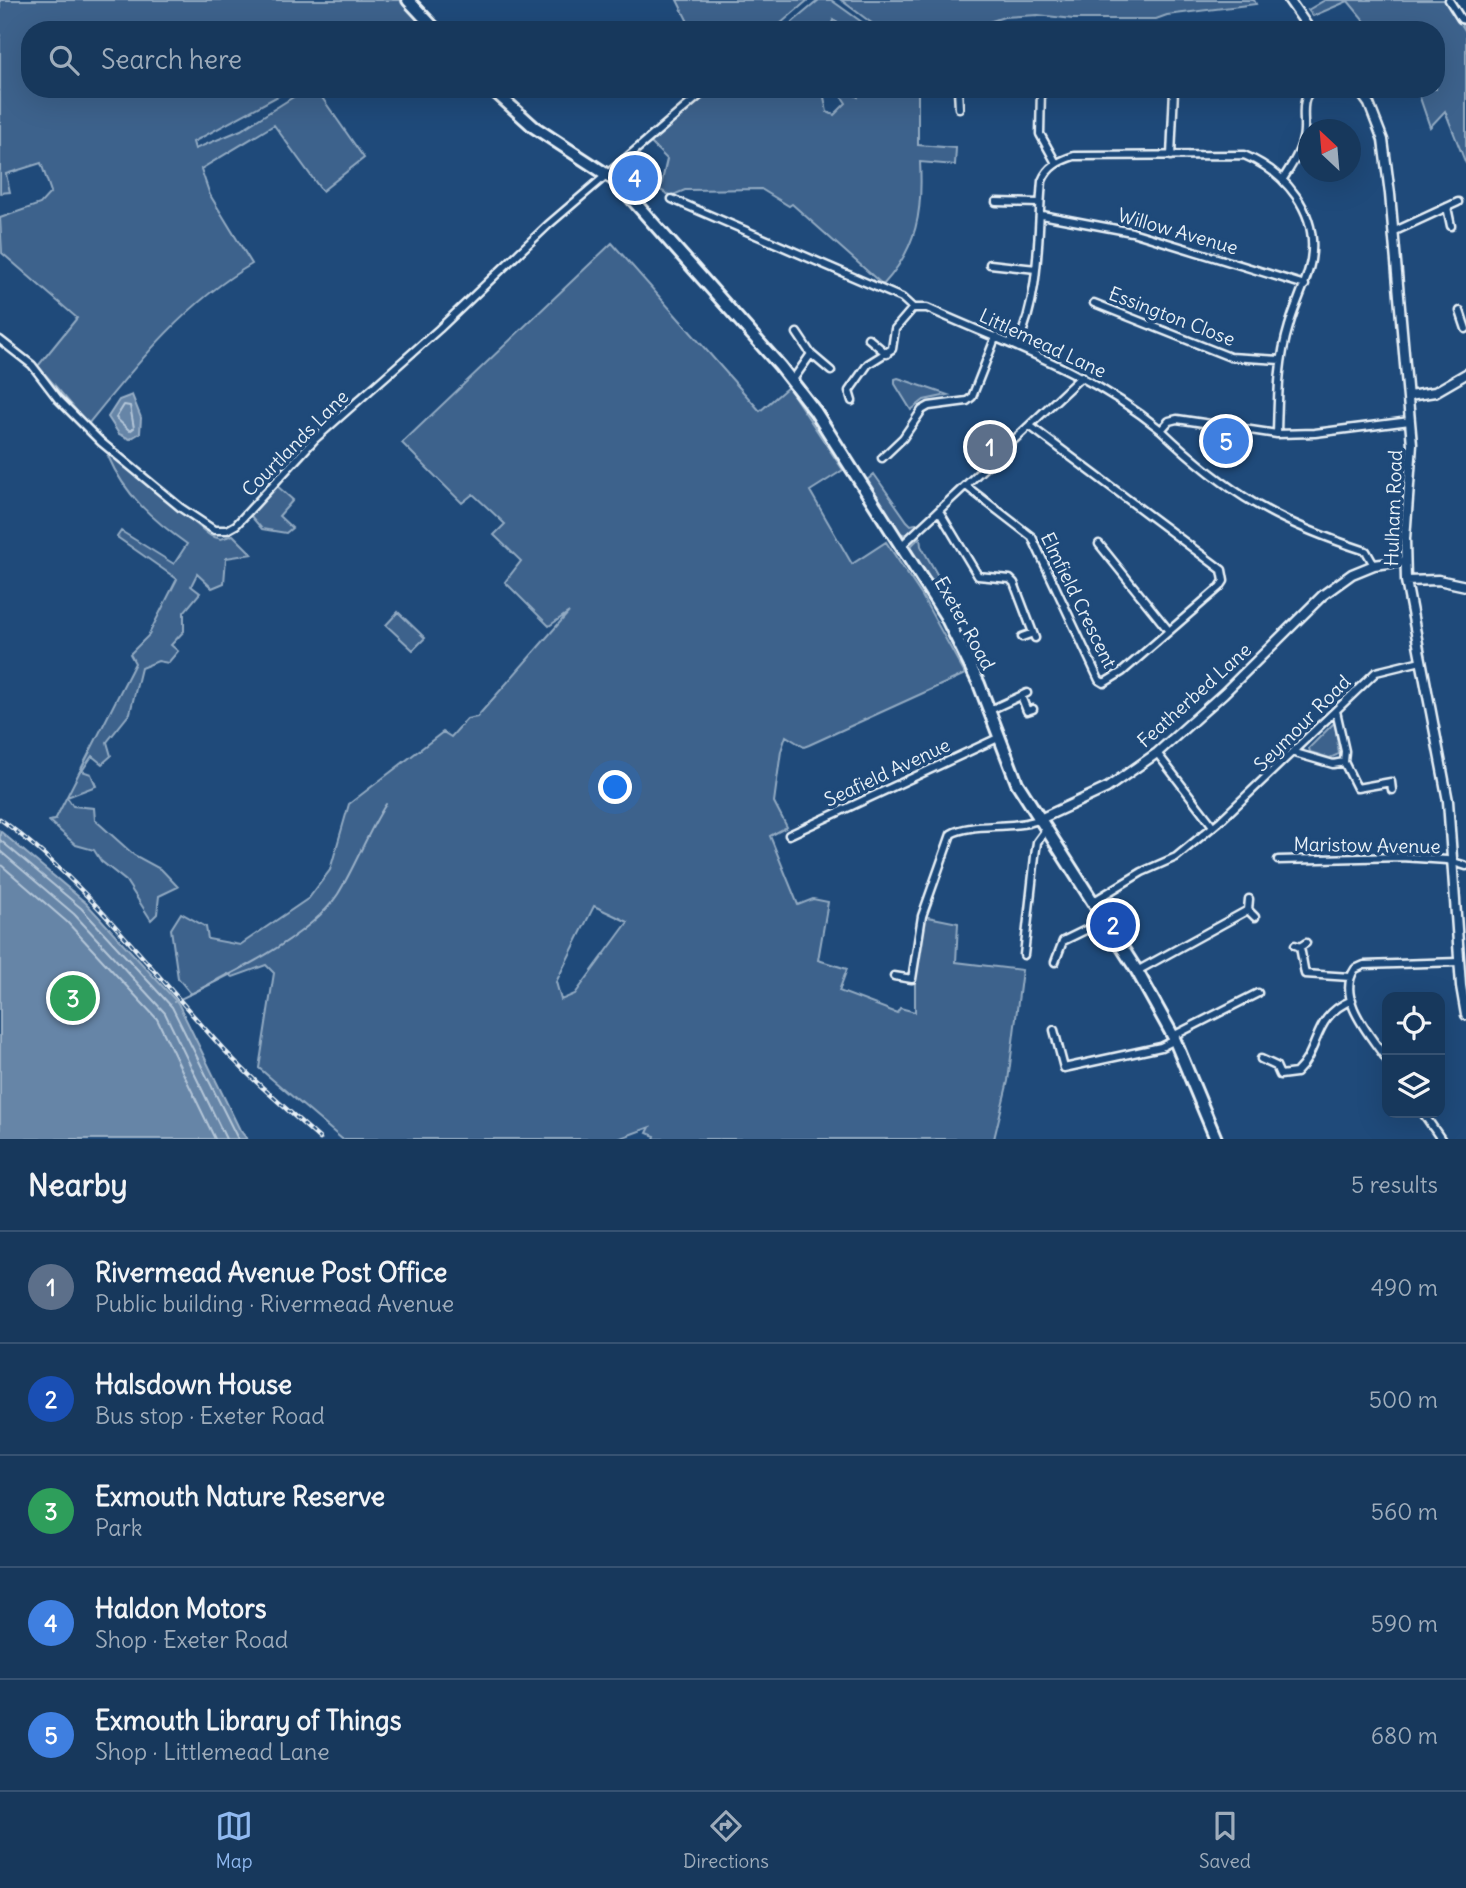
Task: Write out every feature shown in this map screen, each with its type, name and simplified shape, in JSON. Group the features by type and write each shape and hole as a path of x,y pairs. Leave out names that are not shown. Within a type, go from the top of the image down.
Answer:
{"highway":[{"path":"408,0 428,21"},
{"name":"Exeter Road","path":"502,98 534,127 607,173 622,187 792,381 826,428 899,548 945,615 988,710 1017,783 1045,831 1094,901 1137,971 1174,1038 1216,1139"}],"street":[{"path":"1289,0 1304,21"},
{"path":"1449,0 1461,19 1466,20"},
{"name":"Courtlands Lane","path":"0,340 33,365 58,399 100,445 181,508 214,530 227,530 236,525 315,439 607,173 696,98"},
{"path":"958,98 959,108"},
{"path":"1041,98 1040,134 1056,163"},
{"path":"1171,156 1174,98"},
{"path":"1283,179 1304,136 1303,112 1306,98"},
{"name":"Hulham Road","path":"1364,98 1383,140 1409,396 1412,469 1406,581 1448,801 1466,1015"},
{"path":"1017,345 1027,317 1036,269 1042,215 1040,203 1045,173 1056,163 1074,156 1244,155 1263,163 1283,179 1303,207 1310,231 1311,259 1305,285 1288,327 1281,360 1276,433"},
{"name":"Littlemead Lane","path":"673,199 902,298 913,308 927,308 1017,345 1082,376 1122,400 1161,430 1207,472 1248,502 1325,539 1366,551 1374,565"},
{"path":"996,202 1040,203"},
{"path":"1393,232 1458,202"},
{"path":"1447,207 1451,226"},
{"name":"Willow Avenue","path":"1042,215 1132,232 1305,285"},
{"path":"990,264 1036,269"},
{"name":"Essington Close","path":"1094,303 1230,357 1281,360"},
{"path":"852,401 849,391 868,364 892,349 895,329 913,308"},
{"path":"1460,312 1466,329"},
{"path":"797,333 811,354 831,371"},
{"path":"881,458 903,438 922,410 929,406 967,401 972,397 996,336"},
{"path":"868,338 887,354"},
{"path":"792,381 811,354"},
{"path":"899,548 1082,376"},
{"path":"1409,396 1435,392 1465,378"},
{"path":"1161,430 1169,421 1186,419 1210,426 1276,433 1315,433 1410,421"},
{"name":"Elmfield Crescent","path":"966,486 1031,537 1099,680 1104,684 1110,682 1220,587 1224,581 1222,570 1030,426"},
{"path":"939,512 978,576 1010,579 1013,583 1034,636 1022,637"},
{"path":"1112,545 1101,547 1169,631"},
{"name":"Featherbed Lane","path":"894,976 912,979 922,916 951,834 962,829 1002,828 1038,820 1107,788 1157,752 1224,694 1323,595 1352,574 1374,565 1405,561"},
{"path":"1406,581 1438,580 1466,586"},
{"name":"Seymour Road","path":"1094,901 1142,872 1176,857 1295,753 1376,672 1421,661"},
{"path":"988,710 1024,695 1027,711 1033,709"},
{"path":"1336,711 1345,751 1344,762 1357,788 1391,782 1392,790"},
{"name":"Seafield Avenue","path":"789,835 998,738"},
{"path":"1157,752 1213,826"},
{"path":"1295,753 1333,764 1344,762"},
{"path":"1024,955 1037,842 1045,831"},
{"name":"Maristow Avenue","path":"1278,860 1402,857 1447,860 1466,866"},
{"path":"1249,899 1248,910 1255,918"},
{"path":"1137,971 1248,910"},
{"path":"1055,962 1063,941 1106,920"},
{"path":"1300,945 1305,974 1350,976"},
{"path":"1384,1055 1358,1016 1352,1000 1350,976 1355,969 1364,965 1460,962"},
{"path":"1054,1030 1064,1068 1161,1046 1258,993"},
{"path":"1261,1059 1276,1066 1280,1075 1296,1073 1304,1062 1323,1020 1339,1006 1352,1000"},
{"path":"1426,1118 1441,1139"}],"shaded area":[{"path":"0,0 401,0 421,21 21,21 21,98 274,98 193,142 195,149 241,130 292,98 322,98 364,158 322,191 274,125 201,169 210,195 252,264 183,316 143,358 88,424 38,366 77,318 2,253 0,218 40,204 51,192 41,163 6,174 10,192 0,193"},
{"path":"677,0 808,0 784,21 688,21"},
{"path":"819,0 831,0 860,21 833,20 794,21"},
{"path":"841,0 1254,0 1256,4 1167,15 1156,19 1073,19 1038,15 1004,17 992,21 869,21"},
{"path":"1325,0 1446,0 1466,32 1466,164 1445,111 1430,127 1420,98 1445,98 1445,21 1365,21 1348,1 1313,16 1308,10"},
{"path":"699,98 824,98 827,112 834,115 846,103 843,98 918,98 918,145 956,148 955,165 920,162 919,213 915,228 904,257 883,285 792,204 789,206 761,189 685,190 671,196 660,190 667,159 649,141"},
{"path":"612,243 760,411 788,387 843,470 810,491 852,564 886,542 922,596 965,674 804,747 786,736 781,751 774,802 787,827 770,836 798,905 813,899 828,902 818,960 847,969 839,991 897,1013 900,1008 915,1012 915,979 923,916 958,923 956,962 1022,970 1008,1081 994,1139 654,1139 655,1136 647,1133 650,1127 618,1139 342,1139 259,1068 274,973 266,965 233,977 228,974 191,994 178,978 171,929 181,913 206,927 208,939 240,945 309,898 330,870 349,804 443,732 451,737 467,719 477,717 569,612 549,626 505,582 521,561 494,535 505,524 473,494 462,503 402,443","holes":["594,906 628,922 575,994 561,1000 556,982"]},
{"path":"895,379 948,395 924,400 911,410 895,384"},
{"path":"108,456 130,467 211,536 221,539 233,535 252,554 226,558 224,583 212,588 197,574 191,586 200,593 184,612 184,631 171,645 178,651 168,663 158,661 141,668 130,713 107,742 111,756 102,764 92,756 82,771 91,774 96,786 67,797 73,806 94,808 95,820 134,855 162,870 178,887 159,896 157,914 151,920 126,881 101,861 94,850 76,845 49,821 55,820 135,663 130,654 148,636 177,579 117,537 121,531 174,564 187,544 141,506 123,483"},
{"path":"874,474 907,521 911,525 920,523 906,535 895,529 866,481"},
{"path":"276,485 293,500 279,516 292,528 286,533 262,529 250,515"},
{"path":"920,537 921,546 943,585 946,585 938,588 915,558 911,546"},
{"path":"398,612 425,638 413,650 386,625"},
{"path":"1335,722 1339,754 1330,758 1310,752 1309,748"}],"water":[{"path":"132,395 141,418 140,433 130,439 119,434 108,417 119,400"},
{"path":"0,831 86,903 178,1003 240,1130 247,1139 0,1139"}],"waterway":[{"path":"174,1002 263,956 307,927 325,911 338,894 386,804"}],"railway":[{"path":"0,819 31,843 87,896 227,1053 320,1139"}],"place":[{"name":"Haldon Motors","path":"635,178"},
{"name":"Exmouth Library of Things","path":"1226,441"},
{"name":"Rivermead Avenue Post Office","path":"990,447"},
{"name":"Halsdown House","path":"1113,925"},
{"name":"Exmouth Nature Reserve","path":"73,998"}]}
